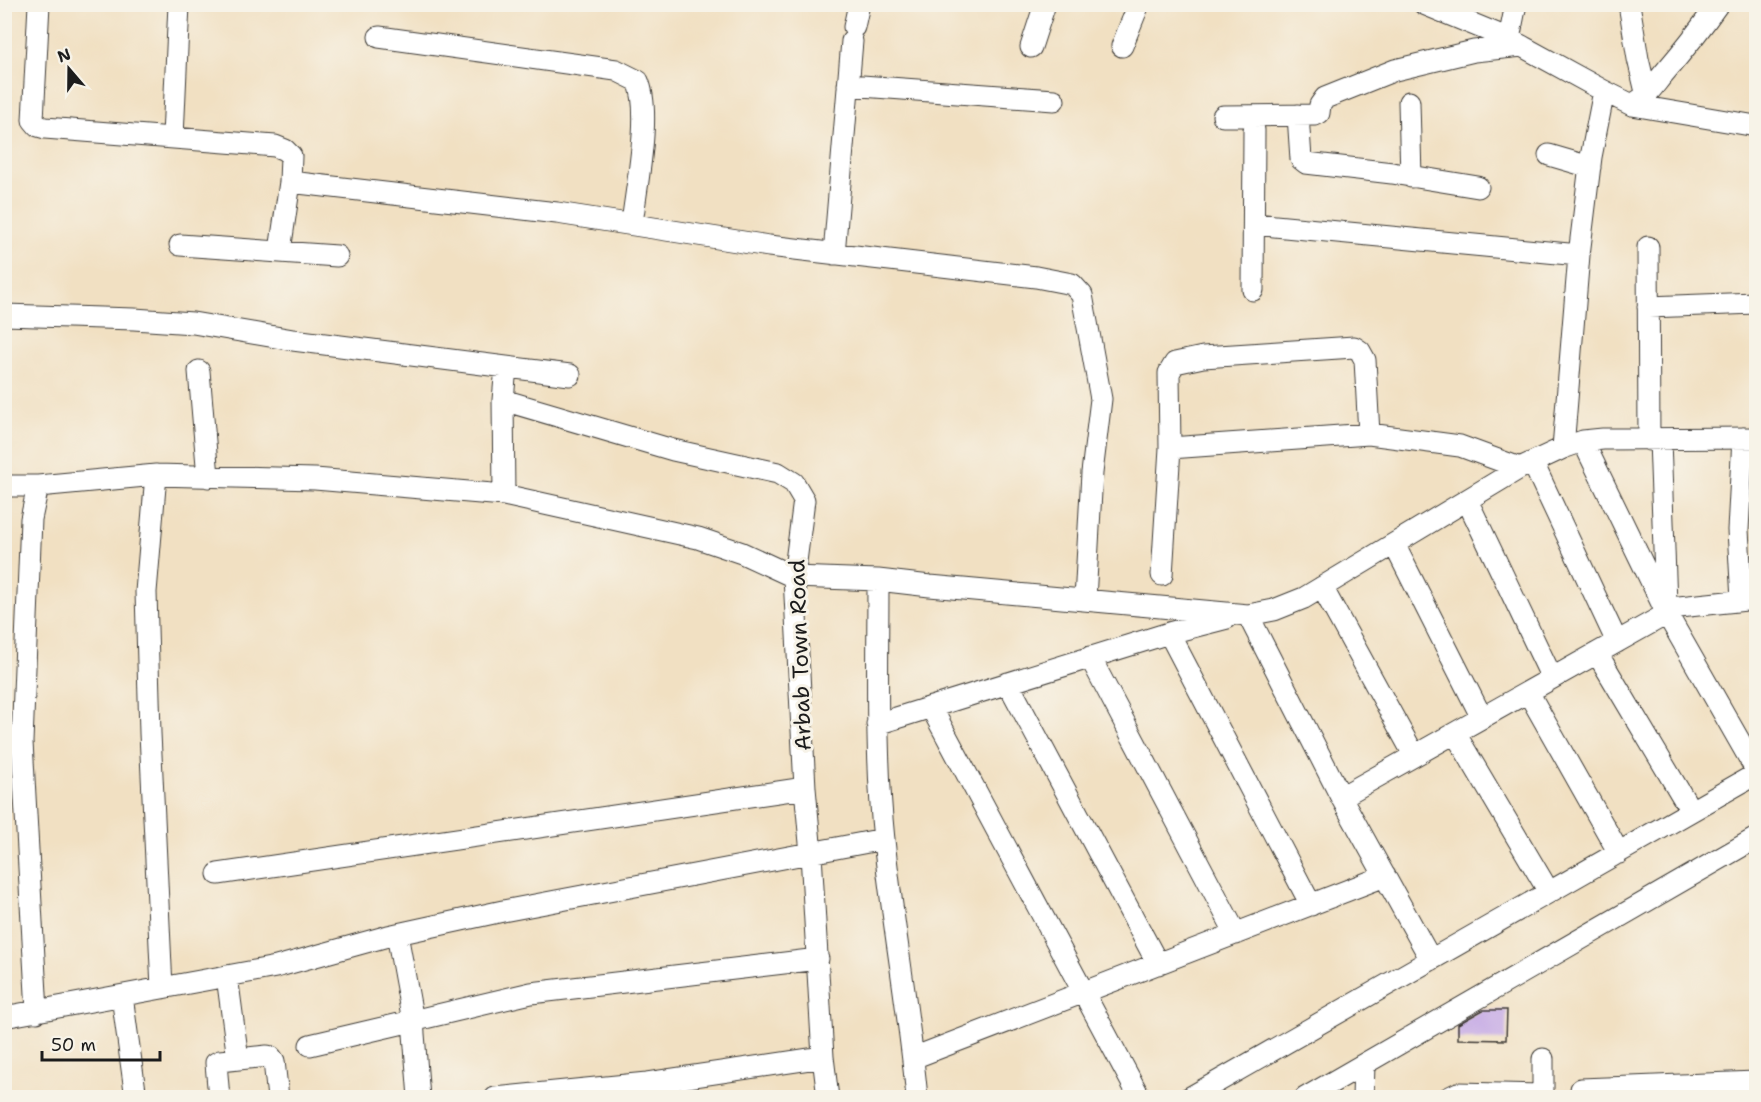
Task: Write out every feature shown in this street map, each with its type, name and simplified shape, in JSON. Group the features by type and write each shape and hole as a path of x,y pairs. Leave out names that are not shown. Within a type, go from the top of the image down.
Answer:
{"street":[{"path":"39,4 33,120 38,126 275,146 285,150 291,156 290,182 280,251"},
{"path":"173,137 179,4"},
{"path":"834,254 853,34 859,4"},
{"path":"1031,48 1046,4"},
{"path":"1122,46 1139,4"},
{"path":"1424,4 1467,12 1516,43 1604,91 1756,126"},
{"path":"1516,4 1516,43"},
{"path":"1629,4 1638,59 1640,100"},
{"path":"1640,100 1692,41 1718,4"},
{"path":"379,37 616,70 638,81 642,90 644,121 632,225"},
{"path":"1223,116 1315,115 1319,113 1320,105 1325,98 1395,70 1516,43"},
{"path":"848,85 1054,100"},
{"path":"1190,1098 1620,853 1756,772 1573,445 1579,255 1590,167 1604,91"},
{"path":"1409,102 1411,177"},
{"path":"1298,115 1302,161 1478,187"},
{"path":"1253,290 1254,130"},
{"path":"1549,155 1590,167"},
{"path":"290,182 557,213 769,246 1036,277 1072,284 1082,296 1101,399 1092,473 1085,600"},
{"path":"1254,224 1579,255"},
{"path":"180,245 337,256"},
{"path":"1648,247 1648,308 1667,614"},
{"path":"1648,308 1756,303"},
{"path":"4,315 193,323 293,340 570,375"},
{"path":"1162,575 1170,448 1169,373 1175,363 1203,357 1354,347 1360,351 1365,360 1369,434"},
{"path":"504,495 503,400 506,367"},
{"path":"199,371 208,477"},
{"name":"Arbab Town Road","path":"503,400 673,450 778,473 794,483 804,500 794,577 805,788 828,1098"},
{"path":"1170,448 1369,434 1460,446 1527,466 1617,642"},
{"path":"877,724 1169,633 1274,610 1304,598 1527,466 1573,445 1603,439 1750,438 1738,530 1749,599 1679,607 1341,797"},
{"path":"4,486 38,486 156,475 315,479 504,495 699,538 742,553 794,577 878,580 1245,615"},
{"path":"156,475 146,591 162,988"},
{"path":"37,1012 22,742 31,519 38,486"},
{"path":"1467,501 1551,678"},
{"path":"1394,544 1482,718"},
{"path":"878,580 877,724 884,839 917,1098"},
{"path":"1322,587 1414,756"},
{"path":"1245,615 1341,797 1431,960"},
{"path":"1169,633 1311,905"},
{"path":"1597,653 1691,811"},
{"path":"1090,657 1236,934"},
{"path":"1008,683 1158,964"},
{"path":"1528,692 1620,853"},
{"path":"931,708 1140,1098"},
{"path":"1455,733 1549,892"},
{"path":"218,874 805,788"},
{"path":"1305,1098 1756,838"},
{"path":"4,1017 276,968 397,934 503,911 884,839"},
{"path":"913,1058 1385,876"},
{"path":"397,934 413,1021 419,1098"},
{"path":"310,1045 531,993 818,959"},
{"path":"227,976 238,1059"},
{"path":"122,996 136,1098"},
{"path":"219,1098 216,1064 219,1061 267,1056 274,1061 278,1098"},
{"path":"495,1098 647,1083 824,1057"},
{"path":"1448,1098 1458,1093 1543,1096 1543,1059"},
{"path":"1364,1064 1364,1098"},
{"path":"1581,1089 1756,1082"}],"building":[{"path":"1483,1010 1507,1010 1506,1040 1458,1039 1458,1024"}]}
